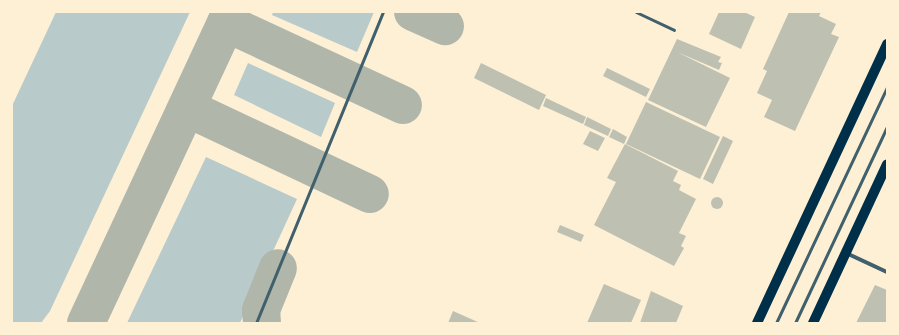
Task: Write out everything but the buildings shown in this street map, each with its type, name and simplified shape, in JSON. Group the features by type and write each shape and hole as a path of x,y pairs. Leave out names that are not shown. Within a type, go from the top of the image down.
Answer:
{"main road":[{"path":"757,323 887,44"},
{"path":"813,323 887,164"}],"street":[{"path":"846,253 887,272"}],"lane":[{"path":"256,323 383,12"},
{"path":"636,12 674,30"},
{"path":"776,323 887,87"},
{"path":"795,323 887,127"}],"shaded area":[{"path":"56,12 190,12 50,311 41,323 12,323 12,106"},
{"path":"273,12 374,12 357,52 272,15"},
{"path":"248,63 335,103 321,137 234,95"},
{"path":"206,157 297,199 240,323 127,323"}],"taxiway":[{"path":"86,323 231,12"},
{"path":"413,12 445,26"},
{"path":"226,23 403,105"},
{"path":"187,108 370,194"},
{"path":"262,323 261,310 278,268"}]}
